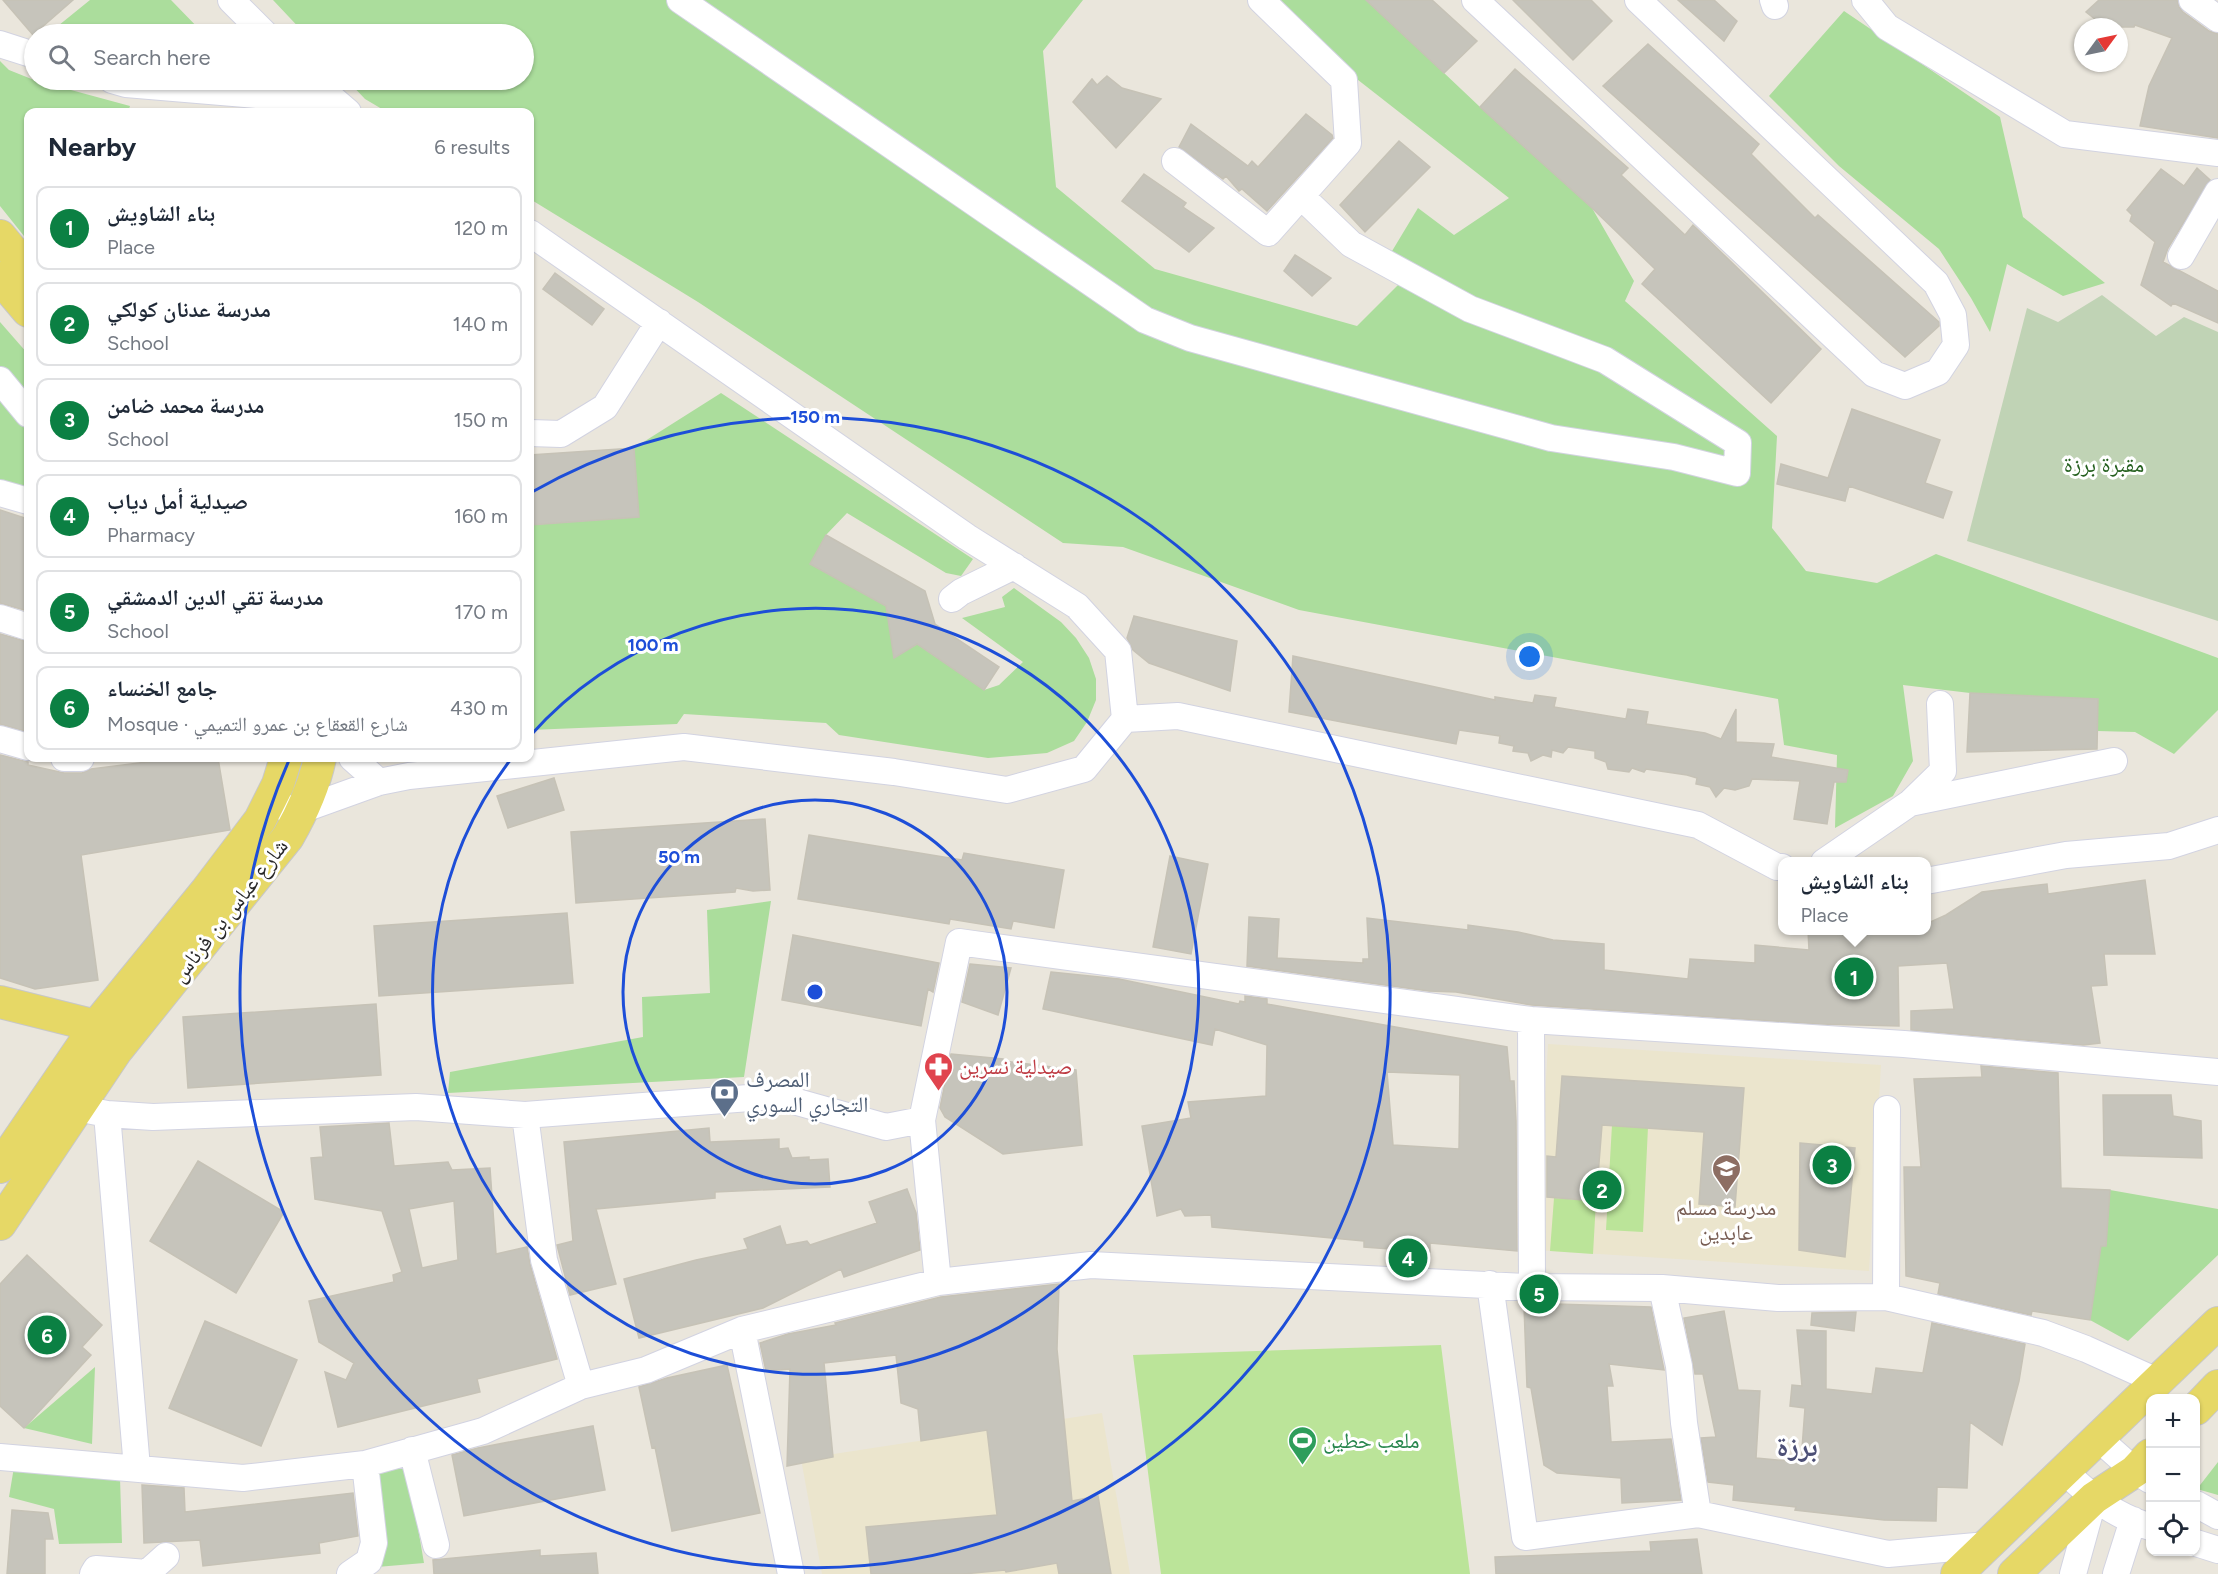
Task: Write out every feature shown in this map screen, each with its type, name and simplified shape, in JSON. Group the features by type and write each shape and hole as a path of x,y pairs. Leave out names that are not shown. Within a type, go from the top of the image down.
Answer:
{"main road":[{"path":"0,236 24,265"},
{"path":"0,278 24,305"},
{"name":"شارع عباس بن فرناس","path":"0,1167 96,1026 207,890 260,820 270,803 285,762"},
{"name":"شارع عباس بن فرناس","path":"0,1224 92,1111 116,1051 288,837 304,809 314,784 319,762"},
{"path":"0,1002 96,1026 116,1051"},
{"path":"1957,1574 2218,1323"},
{"path":"2200,1405 2218,1386"},
{"path":"2014,1574 2094,1498 2145,1468"}],"street":[{"path":"231,0 255,24"},
{"path":"680,0 1146,320 1190,338 1551,438 1674,457 1737,473 1738,443 1605,360 1470,309 1351,244 1301,196"},
{"path":"1175,161 1268,233 1348,143 1344,80 1261,0"},
{"path":"1475,0 1874,374 1905,386 1938,372 1956,345 1953,315 1936,283 1638,0"},
{"path":"1865,0 1887,27 2065,134 2218,153"},
{"path":"2192,0 2218,19"},
{"path":"0,44 24,52"},
{"path":"197,90 279,97 322,108"},
{"path":"323,90 343,108"},
{"path":"2181,256 2218,192"},
{"path":"534,236 967,537 1077,606 1118,651 1125,719 1084,769 1007,790 894,772 684,747 534,762"},
{"path":"534,433 561,434 605,407 659,322"},
{"path":"0,380 24,409"},
{"path":"0,493 24,500"},
{"path":"952,599 961,592 1014,566"},
{"path":"0,618 24,626"},
{"path":"1830,857 1910,803 1943,771 1941,704"},
{"path":"1125,719 1178,716 1698,825 1778,867"},
{"path":"0,739 24,746"},
{"path":"1910,803 2114,761"},
{"path":"356,762 379,782"},
{"path":"270,803 285,808 304,809 379,782 409,776 531,762"},
{"path":"1931,880 2066,855 2169,846 2218,830"},
{"path":"938,1282 922,1120 959,942 1531,1020 1904,1044 2218,1072"},
{"path":"1531,1020 1532,1286"},
{"path":"137,1468 92,1111 153,1117 416,1107 525,1115 776,1096 886,1127 922,1120"},
{"path":"1886,1298 1887,1109"},
{"path":"525,1115 544,1260 581,1386"},
{"path":"0,1457 243,1478 364,1464 483,1431 581,1386 646,1370 742,1330 938,1282 1090,1265 1532,1286 1662,1288 1778,1298 1886,1298 2043,1333 2086,1349 2157,1381"},
{"path":"1490,1284 1525,1537 1698,1514 1896,1564 1987,1545"},
{"path":"1662,1288 1679,1366 1684,1423 1698,1514"},
{"path":"742,1330 791,1574"},
{"path":"2099,1439 2145,1468"},
{"path":"412,1450 436,1545"},
{"path":"350,1574 369,1561 374,1543 364,1464"},
{"path":"2065,1472 2094,1498 2119,1515 2142,1524 2116,1574"},
{"path":"2073,1574 2094,1498"},
{"path":"2200,1506 2218,1516"},
{"path":"2200,1544 2218,1550"},
{"path":"93,1574 96,1569 147,1573 166,1556"}],"shaded area":[{"path":"1548,1044 1881,1065 1869,1271 1536,1250"},
{"path":"1102,1413 1130,1574 822,1574 801,1459"}],"green space":[{"path":"90,0 171,0 194,24 60,24"},
{"path":"273,0 1083,0 1043,51 1056,187 1155,269 1357,326 1400,283 1380,271 1418,208 1454,235 1509,198 1353,76 1273,0 1367,0 1480,107 1592,208 1634,281 1625,301 1777,436 1772,528 1806,571 1877,583 1936,554 2218,658 2218,710 2174,754 2135,732 2097,731 2097,699 1970,693 1903,685 1913,761 1893,796 1835,828 1837,755 1784,745 1778,699 1299,610 1123,547 1063,543 698,302 534,201 534,108 380,108 365,99 356,90 534,90 534,24 296,24"},
{"path":"1844,11 2000,117 2023,217 2105,283 2063,296 2007,264 1990,332 1939,249 1839,166 1769,96"},
{"path":"0,61 9,70 24,76 24,90 71,90 130,106 129,108 24,108 24,236 0,206"},
{"name":"مقبرة برزة","path":"2102,295 2156,336 2184,317 2218,332 2218,621 1967,541 2027,308 2058,322"},
{"path":"0,322 24,349 24,395 0,366"},
{"path":"721,393 973,559 961,576 946,573 847,513 826,535 811,564 886,606 894,657 917,644 984,690 999,685 1023,662 962,618 1005,607 1002,597 1014,588 1061,622 1076,638 1089,658 1096,679 1096,700 1087,722 1074,741 1047,753 988,758 839,735 826,723 684,714 677,724 534,730 534,525 639,517 634,448"},
{"path":"0,399 24,427 24,489 0,483"},
{"path":"771,901 744,1077 448,1093 450,1072 643,1037 642,997 710,993 707,910"},
{"path":"1612,1125 1648,1127 1643,1232 1606,1230"},
{"path":"2110,1190 2218,1209 2218,1255 2128,1341 2090,1320 2097,1271 2064,1261 2066,1246 2106,1246"},
{"path":"1554,1198 1596,1201 1593,1254 1550,1251"},
{"name":"ملعب حطين","path":"1441,1345 1470,1574 1161,1574 1133,1355"},
{"path":"95,1367 92,1444 24,1428"},
{"path":"2218,1462 2218,1495 2200,1490 2200,1485"},
{"path":"407,1464 424,1563 377,1567 361,1471"},
{"path":"14,1467 120,1478 122,1543 59,1544 54,1509 9,1497"}],"building":[{"path":"3,0 73,0 46,24 24,24"},
{"path":"1366,0 1432,0 1477,41 1444,73"},
{"path":"1513,0 1591,0 1612,21 1573,60"},
{"path":"1678,0 1714,0 1737,21 1724,41"},
{"path":"2099,0 2177,0 2183,12 2209,31 2218,34 2218,138 2140,126 2149,86 2172,38 2135,25 2128,27 2128,18 2094,18 2086,12"},
{"path":"1648,44 1759,144 1751,154 1815,218 1818,215 1939,322 1939,326 1905,357 1603,86"},
{"path":"1515,69 1628,168 1621,175 1685,235 1693,225 1821,349 1771,403 1642,284 1655,269 1592,208 1480,107"},
{"path":"1107,76 1122,88 1161,99 1116,148 1073,102 1092,79 1097,85"},
{"path":"1306,114 1333,138 1267,211 1242,189 1239,191 1226,176 1223,179 1179,147 1191,124 1248,166 1252,161 1258,167"},
{"path":"1399,141 1430,167 1365,232 1340,205"},
{"path":"2197,168 2210,180 2168,248 2163,262 2218,291 2218,323 2173,303 2171,306 2141,285 2155,242 2130,221 2132,215 2127,210 2161,169 2184,186"},
{"path":"1144,174 1186,203 1183,207 1214,228 1189,252 1122,201"},
{"path":"1295,255 1331,278 1312,296 1284,271"},
{"path":"555,273 604,309 592,325 543,289"},
{"path":"1852,409 1940,440 1925,483 1952,492 1943,518 1849,486 1845,501 1777,484 1781,464 1828,478"},
{"path":"634,448 639,517 534,525 534,455"},
{"path":"0,510 24,518 24,610 0,603"},
{"path":"826,535 925,591 935,624 999,667 984,690 917,644 894,658 886,606 810,564"},
{"path":"1134,616 1237,641 1230,691 1149,663 1133,650 1127,638"},
{"path":"0,634 24,641 24,731 0,724"},
{"path":"1293,656 1495,700 1495,697 1533,703 1535,695 1556,698 1554,707 1626,719 1628,709 1648,712 1646,724 1705,733 1721,739 1736,709 1736,742 1774,744 1771,757 1848,770 1846,782 1834,782 1827,824 1794,819 1800,781 1752,779 1749,786 1735,790 1724,788 1716,797 1710,787 1696,784 1697,778 1687,775 1646,769 1644,772 1632,768 1629,772 1608,769 1606,762 1595,758 1595,751 1568,747 1563,753 1552,750 1551,757 1543,755 1531,761 1528,753 1513,751 1514,746 1499,743 1500,736 1459,730 1456,744 1289,712"},
{"path":"1970,693 2098,699 2097,749 1967,752"},
{"path":"0,755 28,762 28,765 64,773 82,773 91,769 147,762 219,762 230,830 81,855 98,980 35,989 0,978"},
{"path":"554,778 564,810 508,828 497,796"},
{"path":"765,819 770,890 753,891 736,888 735,892 576,903 571,832"},
{"path":"809,835 962,860 964,853 1064,870 1054,928 1013,921 1011,929 950,919 949,924 798,899"},
{"path":"1170,856 1208,864 1191,954 1153,947"},
{"path":"2145,880 2155,954 2104,954 2107,985 2091,986 2100,1043 2083,1045 1911,1030 1911,1011 1954,1009 1947,963 1898,966 1899,1026 1819,1024 1532,1005 1456,992 1429,991 1247,966 1249,917 1279,919 1277,958 1363,963 1363,959 1369,959 1367,918 1468,930 1468,925 1553,940 1604,944 1604,970 1688,979 1690,959 1755,963 1755,945 1809,950 1808,935 1931,935 1931,922 1982,892 2047,884 2048,894"},
{"path":"567,913 573,983 379,996 374,926"},
{"path":"793,935 939,963 933,992 928,989 921,1026 782,1000"},
{"path":"970,964 1011,968 998,1015 962,1002"},
{"path":"1051,972 1119,979 1239,1004 1240,1001 1245,1002 1245,996 1267,999 1267,1004 1507,1047 1510,1081 1514,1081 1516,1121 1517,1251 1430,1243 1430,1252 1364,1247 1364,1241 1212,1227 1211,1215 1185,1216 1181,1209 1157,1216 1142,1126 1191,1118 1188,1102 1266,1096 1267,1045 1215,1029 1212,1045 1043,1009","holes":["1387,1072 1460,1075 1459,1149 1393,1145"]},
{"path":"376,1004 381,1075 188,1088 183,1017"},
{"path":"951,1054 1076,1070 1082,1145 1003,1154 945,1117 940,1108"},
{"path":"1981,1066 2058,1073 2061,1188 2110,1190 2106,1246 2101,1246 2090,1320 2032,1311 2031,1315 1938,1294 1940,1283 1906,1276 1904,1167 1921,1167 1914,1079 1982,1077"},
{"path":"1562,1076 1744,1088 1735,1207 1699,1204 1704,1132 1602,1125 1596,1201 1547,1197 1547,1156 1556,1157"},
{"path":"2103,1095 2171,1095 2173,1116 2201,1121 2202,1158 2104,1155"},
{"path":"389,1123 394,1166 448,1162 452,1170 490,1168 496,1254 527,1247 557,1359 477,1379 480,1392 338,1427 325,1372 346,1380 354,1363 319,1342 309,1301 394,1282 393,1275 402,1272 382,1211 315,1199 311,1158 323,1157 320,1127","holes":["454,1201 458,1260 422,1268 409,1209"]},
{"path":"709,1128 710,1142 779,1139 779,1149 788,1148 792,1158 828,1159 830,1187 715,1192 715,1198 596,1209 616,1284 570,1295 557,1245 573,1241 564,1142"},
{"path":"1800,1143 1855,1148 1845,1257 1799,1250"},
{"path":"198,1161 284,1212 236,1293 150,1241"},
{"path":"907,1189 916,1213 920,1250 844,1277 841,1269 763,1308 639,1338 624,1279 748,1249 744,1239 780,1226 786,1245 807,1241 810,1245 877,1223 869,1202"},
{"path":"27,1255 102,1325 82,1347 91,1355 24,1428 0,1406 0,1284"},
{"path":"1059,1284 1057,1349 1072,1501 1098,1496 1111,1574 1059,1574 1057,1563 1006,1572 1005,1570 963,1574 871,1574 866,1527 997,1515 987,1430 921,1441 918,1409 901,1403 896,1355 824,1363 833,1457 787,1466 790,1369 766,1371 760,1343 788,1334 836,1325 835,1323 941,1297"},
{"path":"1556,1304 1651,1307 1664,1370 1609,1364 1613,1386 1607,1386 1611,1442 1671,1439 1681,1500 1622,1503 1621,1478 1557,1473 1544,1465 1531,1388 1527,1387 1524,1306"},
{"path":"1724,1311 1738,1390 1760,1391 1756,1458 1801,1462 1805,1408 1790,1406 1792,1385 1802,1386 1797,1330 1826,1331 1826,1389 1872,1394 1876,1368 1923,1373 1932,1323 2025,1344 2019,1381 2002,1445 1970,1422 1967,1488 1937,1487 1936,1521 1884,1520 1733,1500 1734,1485 1708,1482 1701,1438 1716,1437 1703,1374 1695,1374 1684,1318"},
{"path":"1856,1312 1854,1331 1811,1325 1812,1313"},
{"path":"205,1321 297,1360 261,1446 169,1408"},
{"path":"727,1365 760,1513 672,1531 655,1447 652,1448 639,1387 667,1378"},
{"path":"593,1426 605,1490 464,1516 452,1455"},
{"path":"142,1485 184,1488 185,1512 353,1493 358,1536 319,1543 320,1553 203,1566 200,1540 144,1543"},
{"path":"12,1510 48,1513 53,1539 45,1539 45,1574 7,1574"},
{"path":"1697,1539 1702,1574 1496,1574 1495,1557 1651,1551 1650,1542"},
{"path":"540,1550 540,1556 596,1553 598,1574 434,1574 433,1560"}],"place":[{"name":"بناء الشاويش","path":"1854,977"},
{"name":"صيدلية نسرين","path":"938,1092"},
{"name":"المصرف التجاري السوري","path":"725,1118"},
{"name":"مدرسة محمد ضامن","path":"1832,1165"},
{"name":"مدرسة عدنان كولكي","path":"1602,1190"},
{"name":"مدرسة مسلم عابدين","path":"1726,1194"},
{"name":"صيدلية أمل دياب","path":"1408,1258"},
{"name":"مدرسة تقي الدين الدمشقي","path":"1539,1294"},
{"name":"جامع الخنساء","path":"47,1335"},
{"name":"ملعب حطين","path":"1302,1466"}],"district":[{"name":"برزة","path":"1797,1446"}]}
